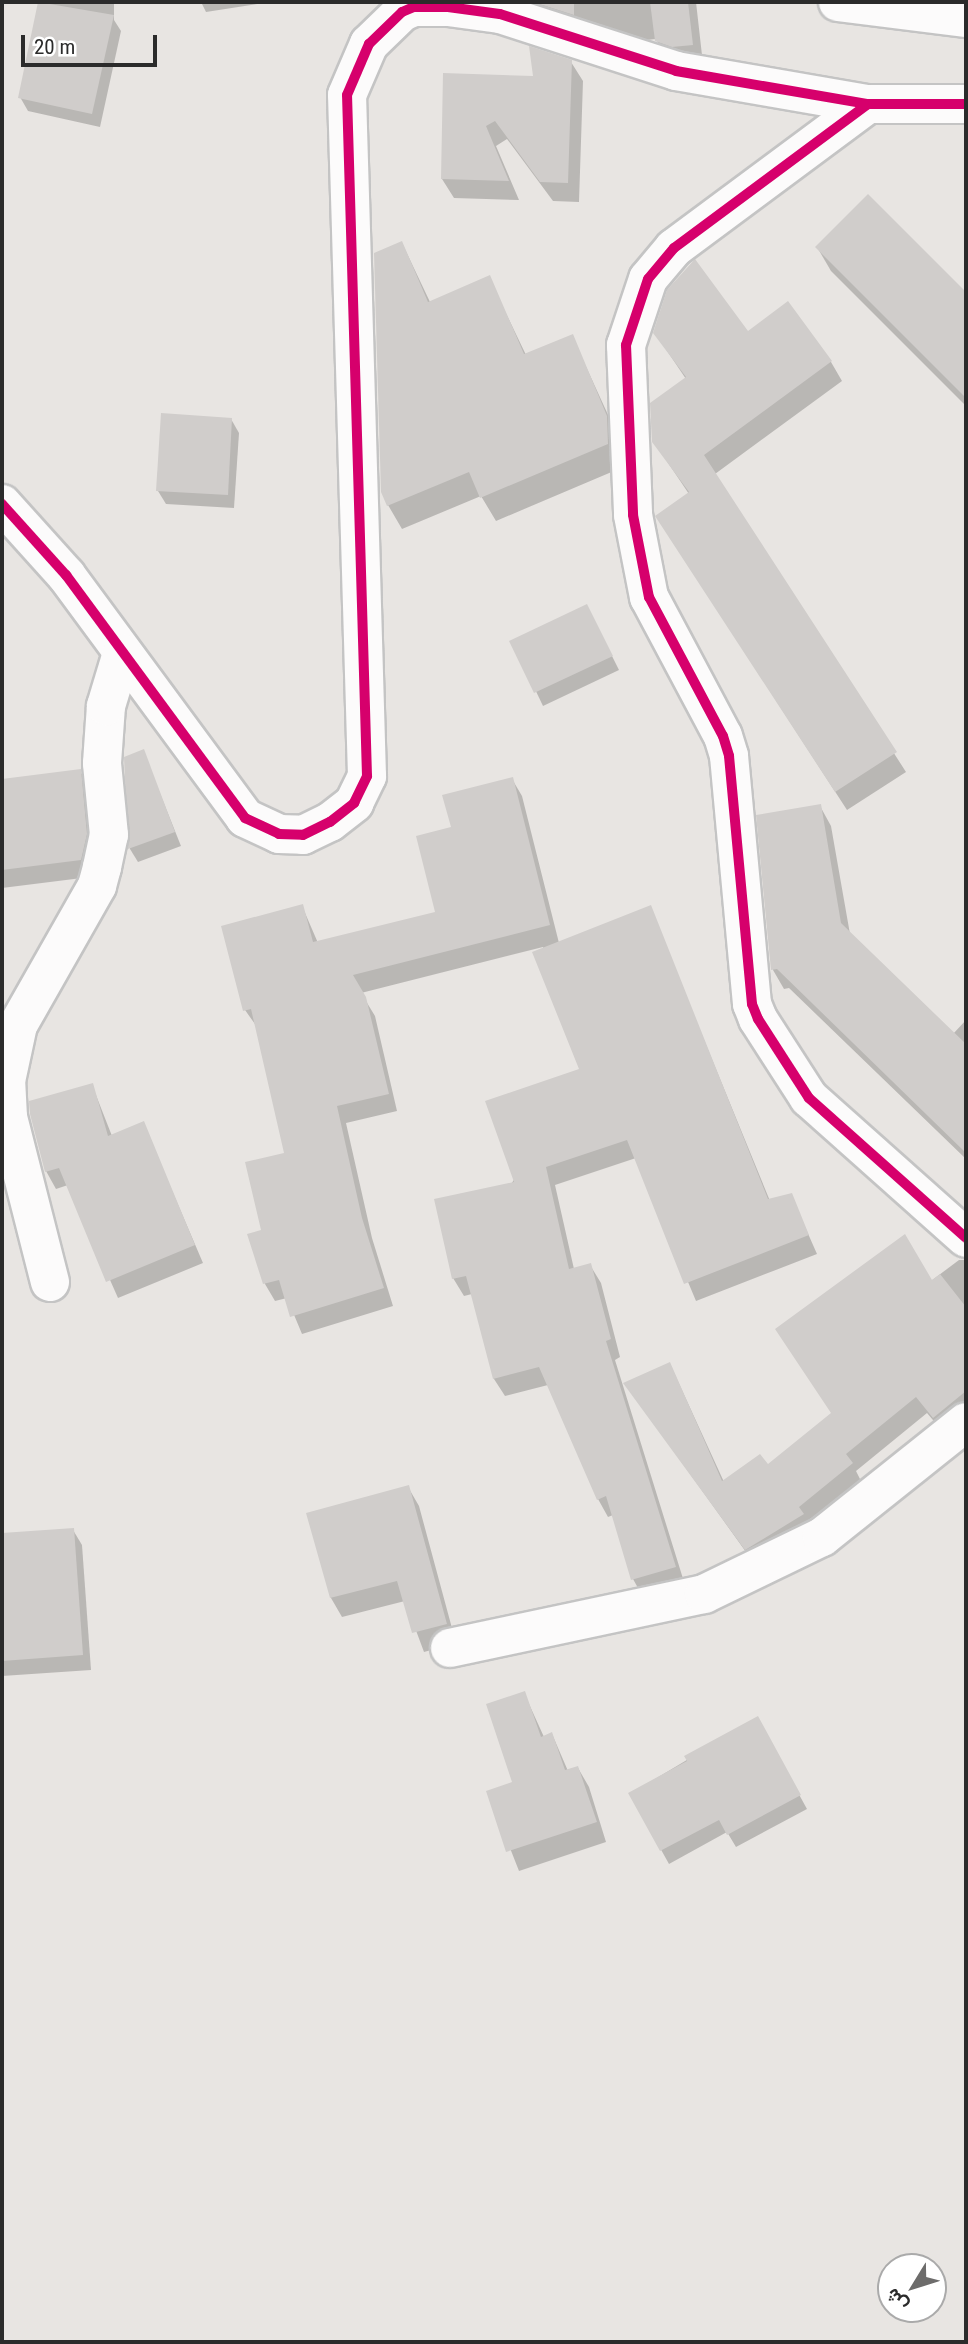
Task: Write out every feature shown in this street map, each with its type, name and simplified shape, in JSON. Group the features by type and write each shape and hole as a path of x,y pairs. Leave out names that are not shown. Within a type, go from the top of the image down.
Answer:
{"street":[{"path":"838,2 966,18"},
{"path":"2,504 66,575 245,818 279,834 303,835 330,822 354,803 367,776 347,95 369,44 402,12 437,7 500,14 676,71 869,104 966,104"},
{"path":"869,104 674,248 648,279 626,345 634,526 649,597 723,736 729,756 752,1004 758,1019 809,1098 966,1238"},
{"path":"50,1282 8,1117 6,1080 18,1025 97,886 109,835 102,763 106,706 122,653"},
{"path":"450,1648 704,1594 822,1537 966,1422"}],"building":[{"path":"38,2 114,15 92,114 18,98"},
{"path":"533,2 574,2 574,15"},
{"path":"650,2 688,2 693,45 672,47 655,41"},
{"path":"529,46 572,60 568,183 540,182 495,121 486,126 509,181 441,179 443,73 533,76"},
{"path":"868,194 966,292 966,398 815,247"},
{"path":"402,241 428,302 490,275 524,354 573,334 607,416 608,444 480,498 469,472 387,506 381,492 374,253"},
{"path":"695,259 748,331 788,301 832,361 704,455 897,752 835,792 655,516 689,492 652,442 650,403 686,377 653,333 667,290"},
{"path":"161,413 232,418 228,495 156,491"},
{"path":"587,604 613,656 534,693 509,641"},
{"path":"144,749 175,832 128,849 124,757"},
{"path":"81,769 87,834 81,860 2,870 2,779"},
{"path":"513,777 550,925 353,975 366,997 389,1094 337,1106 362,1218 384,1288 290,1317 279,1280 263,1284 247,1234 261,1230 245,1162 284,1153 251,1009 243,1011 221,926 303,904 313,942 435,912 416,836 451,827 442,795"},
{"path":"821,804 841,923 966,1044 966,1153 777,969 771,970 756,815"},
{"path":"651,905 768,1199 792,1193 809,1235 684,1284 627,1140 546,1167 569,1269 591,1263 611,1339 606,1341 676,1567 631,1580 606,1496 597,1500 539,1367 493,1379 466,1276 452,1279 434,1199 514,1182 485,1101 579,1069 532,952"},
{"path":"93,1083 108,1136 144,1121 195,1245 106,1282 59,1168 45,1172 29,1101"},
{"path":"905,1234 932,1280 940,1274 966,1307 966,1391 933,1418 916,1397 846,1454 853,1463 799,1507 804,1514 745,1550 623,1383 670,1362 722,1481 760,1454 768,1464 831,1413 775,1329"},
{"path":"409,1485 447,1624 412,1633 397,1581 330,1598 306,1513"},
{"path":"74,1528 83,1655 2,1661 2,1533"},
{"path":"525,1691 541,1737 552,1732 565,1770 578,1766 597,1822 506,1852 486,1791 512,1782 486,1704"},
{"path":"758,1716 801,1795 727,1835 719,1820 660,1851 628,1793 687,1761 684,1756"}],"cycle path":[{"path":"2,504 66,575 245,818 279,834 303,835 330,822 354,803 367,776 347,95 369,44 402,12 414,7 448,7 500,14 676,71 868,104 966,104"},
{"path":"868,104 674,248 648,279 626,345 633,515 649,597 723,736 729,756 752,1004 758,1019 809,1098 966,1238"}]}
